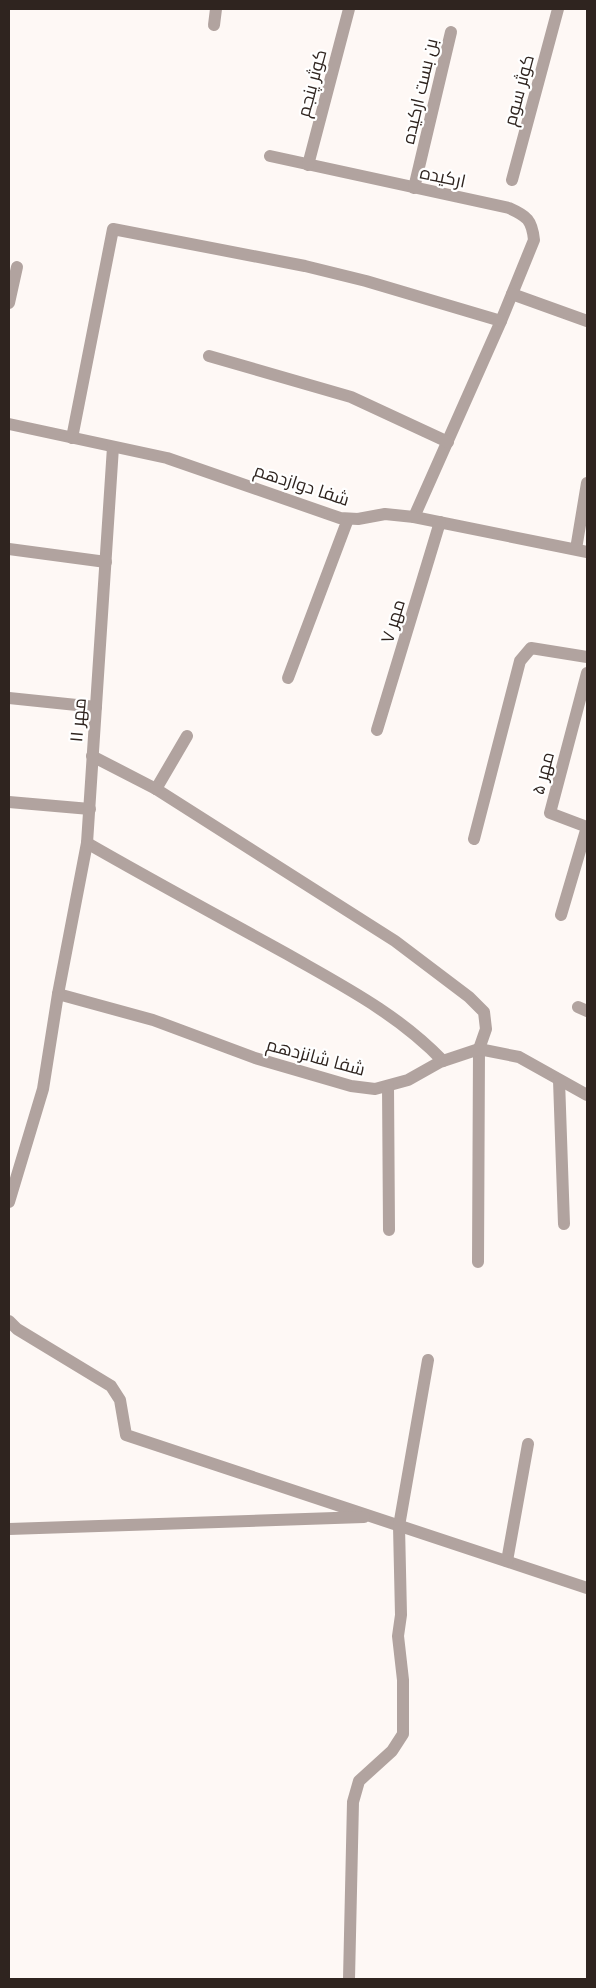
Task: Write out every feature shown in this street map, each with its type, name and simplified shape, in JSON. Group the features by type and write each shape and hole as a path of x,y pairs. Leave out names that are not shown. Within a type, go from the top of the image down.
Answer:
{"street":[{"path":"214,25 216,9"},
{"name":"کوثر پنجم","path":"308,165 349,9"},
{"name":"کوثر سوم","path":"512,180 558,9"},
{"name":"بن بست ارکیده","path":"414,188 451,32"},
{"name":"ارکیده","path":"270,156 508,208 524,215 532,226 534,240 512,294"},
{"path":"72,438 113,229 305,266 366,281 501,321"},
{"path":"9,303 17,267"},
{"path":"414,517 512,294 587,321"},
{"path":"209,356 351,397 448,442"},
{"name":"شفا دوازدهم","path":"9,424 167,458 348,519 384,514 414,517 582,550"},
{"name":"مهر ۱۱","path":"9,1199 43,1089 58,994 87,843 113,447"},
{"path":"582,550 587,483"},
{"path":"288,678 348,519"},
{"name":"مهر ۷","path":"377,730 440,522"},
{"path":"9,549 106,562"},
{"path":"474,839 520,661 531,648 587,657"},
{"name":"مهر ۵","path":"561,915 587,828 550,813 587,673"},
{"path":"9,698 96,707"},
{"path":"156,789 187,736"},
{"path":"92,756 156,789 395,941 469,997 484,1012 486,1030 479,1049 478,1262"},
{"path":"9,802 90,809"},
{"path":"87,843 371,1001 424,1041 443,1061"},
{"name":"شفا شانزدهم","path":"58,994 153,1020 255,1058 351,1086 375,1089 388,1086 408,1080 443,1061 479,1049 519,1057 587,1095"},
{"path":"559,1080 564,1224"},
{"path":"388,1086 389,1230"},
{"path":"9,1322 17,1329 111,1386 120,1400 126,1435 587,1588"},
{"path":"349,1979 354,1802 359,1781 392,1751 403,1734 403,1680 398,1636 401,1615 399,1526 428,1360"},
{"path":"507,1561 528,1444"},
{"path":"9,1529 373,1517"}]}
